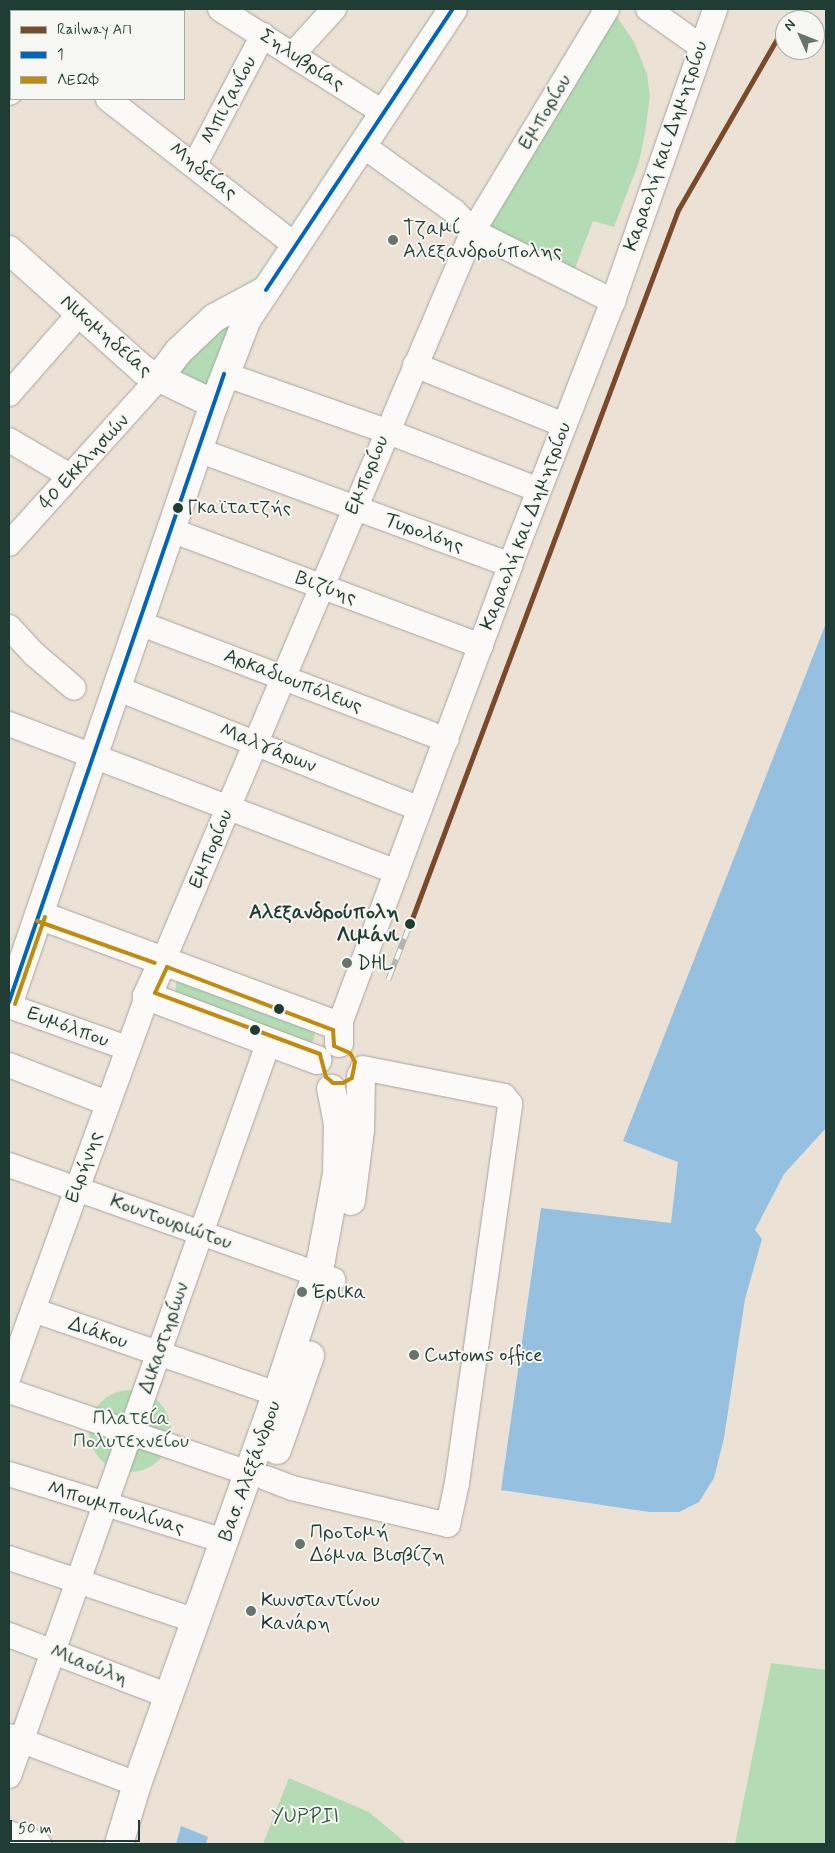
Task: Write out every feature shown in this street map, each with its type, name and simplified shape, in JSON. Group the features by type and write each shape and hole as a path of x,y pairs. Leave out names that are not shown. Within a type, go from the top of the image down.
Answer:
{"main road":[{"path":"9,1002 170,530 240,332 295,245 453,9"},
{"name":"Νικομηδείας","path":"9,250 79,314 157,380 214,404"},
{"path":"157,380 179,351 214,318 266,290"},
{"path":"39,915 164,959 339,1034 359,1054 362,1072 352,1087 331,1089 320,1080 316,1060 339,1034"},
{"name":"Ειρήνης","path":"148,996 164,959"},
{"path":"148,996 316,1060"},
{"name":"Βασ. Αλεξάνδρου","path":"252,1482 277,1394 325,1278 340,1260 357,1162 362,1072"},
{"name":"Βασ. Αλεξάνδρου","path":"119,1844 137,1784 224,1542 252,1482 295,1401 325,1278 337,1174 338,1124 331,1089"}],"street":[{"path":"293,54 334,9"},
{"name":"Εμπορίου","path":"164,959 230,807 386,430 473,231 607,9"},
{"path":"648,9 700,46"},
{"name":"Καραολή και Δημητρίου","path":"339,1034 510,564 613,301 700,46 715,9"},
{"name":"Σηλυβρίας","path":"230,11 263,35 384,113"},
{"name":"Μπιζανίου","path":"195,164 263,35"},
{"name":"Μηδείας","path":"109,100 195,164 295,245"},
{"path":"362,145 454,211 473,231 613,301"},
{"path":"9,394 79,314"},
{"path":"415,365 564,425"},
{"path":"224,374 386,430 539,490"},
{"name":"40 Εκκλησιών","path":"9,544 157,380"},
{"path":"9,440 70,476"},
{"name":"Τυρολόης","path":"198,450 510,564"},
{"name":"Βιζύης","path":"170,530 481,646"},
{"name":"Αρκαδιουπόλεως","path":"139,622 447,740"},
{"path":"9,627 34,654 74,688"},
{"name":"Μαλγάρων","path":"116,688 420,809"},
{"path":"9,724 397,872"},
{"name":"Ειρήνης","path":"9,1376 127,1048 148,996"},
{"name":"Ευμόλπου","path":"9,1006 127,1048"},
{"name":"Δικαστηρίων","path":"9,1776 15,1738 53,1651 200,1231 269,1041"},
{"path":"9,1065 107,1103"},
{"path":"9,1392 131,1432 252,1482 318,1493 448,1525 457,1483 510,1102 500,1095 362,1072"},
{"name":"Κουντουριώτου","path":"9,1165 200,1231 325,1278"},
{"name":"Διάκου","path":"32,1310 277,1394"},
{"name":"Μπουμπουλίνας","path":"9,1474 224,1542"},
{"path":"9,1558 196,1621"},
{"name":"Μιαούλη","path":"9,1635 169,1696"},
{"path":"15,1738 137,1784"},
{"path":"9,1833 39,1844"}],"green space":[{"path":"615,14 634,42 647,74 650,96 645,133 639,162 614,227 593,221 574,271 487,227"},
{"path":"252,303 209,394 170,375"},
{"path":"177,978 315,1030 314,1039 311,1044 175,993"},
{"name":"Πλατεία Πολυτεχνείου","path":"130,1390 146,1393 159,1402 168,1415 171,1431 168,1447 159,1460 146,1469 130,1472 114,1469 101,1460 92,1447 89,1431 92,1415 101,1402 114,1393"},
{"path":"771,1663 826,1670 826,1844 735,1844"},
{"name":"YUPPII","path":"289,1778 369,1812 407,1844 263,1844"}],"water":[{"path":"826,623 826,1128 784,1174 755,1230 762,1239 745,1299 724,1438 714,1478 699,1502 679,1512 649,1512 501,1490 541,1208 671,1223 678,1162 623,1141"},
{"path":"181,1826 208,1837 206,1844 176,1844"}],"railway":[{"path":"388,980 410,924"}],"rail line":[{"name":"ΑΠ","path":"410,924 678,210 775,42"}],"transit line":[{"name":"1","path":"266,290 453,9"},
{"name":"1","path":"9,1002 224,374"},
{"name":"ΛΕΩΦ","path":"15,1004 45,917"},
{"name":"ΛΕΩΦ","path":"37,921 155,963"},
{"name":"ΛΕΩΦ","path":"167,967 333,1030 334,1046 350,1053 355,1062 352,1078 343,1083 333,1083 326,1077 320,1054 155,993 167,967"}],"place":[{"name":"Tζαμί Αλεξανδρούπολης","path":"393,240"},
{"name":"Γκαϊτατζής","path":"178,508"},
{"name":"Αλεξανδρούπολη Λιμάνι","path":"410,924"},
{"name":"DHL","path":"347,963"},
{"name":"Έρικα","path":"302,1292"},
{"name":"Customs office","path":"414,1355"},
{"name":"Προτομή Δόμνα Βισβίζη","path":"300,1544"},
{"name":"Κωνσταντίνου Κανάρη","path":"251,1611"}]}
